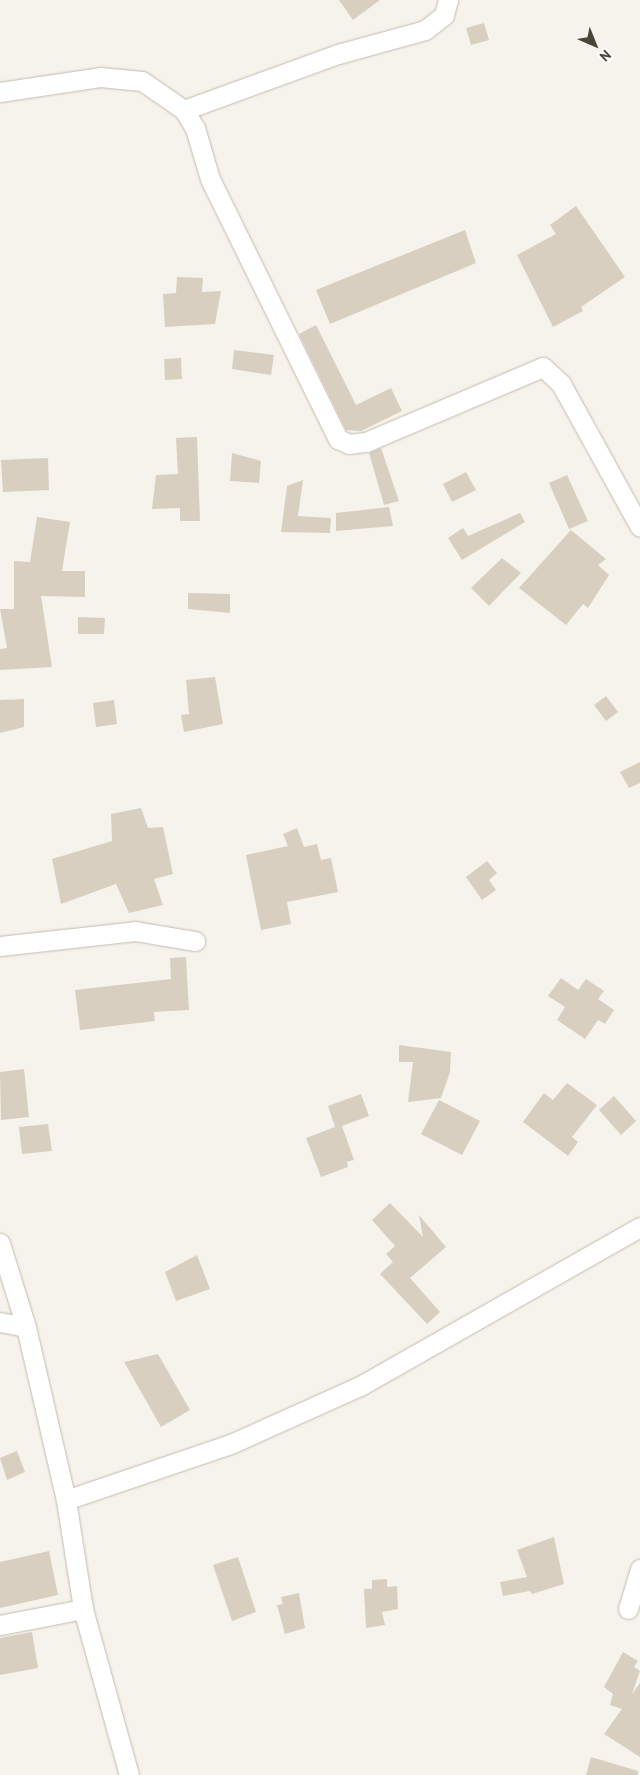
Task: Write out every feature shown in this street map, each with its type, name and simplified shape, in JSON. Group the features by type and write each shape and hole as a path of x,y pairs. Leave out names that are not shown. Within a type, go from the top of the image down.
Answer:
{"street":[{"path":"184,110 338,54 425,30 444,15 448,0"},
{"path":"0,92 108,78 142,81 184,110 195,128 210,179 338,439 349,444 366,442 543,367 561,384 640,528"},
{"path":"0,946 135,930 196,942"},
{"path":"66,1500 233,1443 360,1386 640,1227"},
{"path":"0,1243 26,1327 66,1500 82,1609 129,1775"},
{"path":"0,1322 26,1327"},
{"path":"628,1609 640,1569"},
{"path":"0,1625 82,1609"}],"building":[{"path":"339,0 380,0 353,20"},
{"path":"484,23 489,40 471,45 466,28"},
{"path":"576,206 625,277 581,307 583,311 553,327 517,255 556,234 550,225"},
{"path":"465,230 476,263 330,324 316,290"},
{"path":"177,277 203,278 202,292 221,291 215,324 165,327 163,294 176,293"},
{"path":"316,325 356,405 391,388 402,411 361,431 346,430 299,334"},
{"path":"234,350 274,355 271,375 232,369"},
{"path":"181,358 182,379 165,380 164,359"},
{"path":"197,437 200,521 180,521 180,508 152,509 156,475 178,474 176,438"},
{"path":"381,448 399,501 384,505 369,453"},
{"path":"232,453 261,461 259,483 230,481"},
{"path":"48,458 49,490 3,492 1,460"},
{"path":"466,472 476,490 452,502 443,484"},
{"path":"567,475 588,521 569,529 549,483"},
{"path":"303,480 298,516 331,518 330,533 281,532 287,486"},
{"path":"389,507 393,526 336,531 336,513"},
{"path":"520,513 525,522 462,560 448,538 463,528 468,536"},
{"path":"37,517 70,522 62,571 85,571 85,597 41,596 52,667 0,670 0,649 7,648 0,609 14,609 14,561 30,562"},
{"path":"571,530 606,559 598,565 609,575 588,608 583,604 566,625 519,588"},
{"path":"502,558 521,573 489,606 471,588"},
{"path":"188,593 230,594 230,613 188,609"},
{"path":"78,617 105,618 104,634 78,634"},
{"path":"215,677 223,724 184,732 181,715 189,714 186,680"},
{"path":"606,696 618,712 606,721 594,705"},
{"path":"24,699 24,727 0,733 0,700"},
{"path":"114,700 117,724 96,727 93,703"},
{"path":"640,762 640,783 629,788 620,772"},
{"path":"141,808 148,828 163,827 173,874 154,879 163,905 129,913 116,884 61,904 52,859 112,841 111,814"},
{"path":"297,828 304,847 317,844 321,860 331,858 338,892 287,902 291,924 261,930 246,855 288,846 283,834"},
{"path":"487,861 497,873 489,880 496,890 482,900 466,877"},
{"path":"186,957 189,1010 154,1012 155,1021 80,1030 75,990 171,979 170,958"},
{"path":"561,978 578,990 586,979 604,991 598,999 614,1010 605,1024 598,1020 585,1039 557,1020 565,1007 548,996"},
{"path":"399,1045 451,1052 450,1072 441,1098 408,1102 413,1062 399,1062"},
{"path":"24,1069 29,1117 1,1120 0,1072"},
{"path":"567,1083 597,1105 572,1137 578,1142 568,1156 523,1122 544,1093 553,1100"},
{"path":"361,1094 369,1116 342,1126 354,1160 347,1162 348,1167 321,1177 306,1138 335,1127 328,1106"},
{"path":"614,1096 636,1121 621,1135 599,1110"},
{"path":"439,1100 480,1121 462,1155 421,1134"},
{"path":"48,1124 52,1151 22,1154 19,1127"},
{"path":"390,1203 423,1237 419,1215 446,1247 410,1278 440,1312 427,1324 380,1274 393,1262 386,1254 395,1246 372,1220"},
{"path":"197,1255 210,1289 176,1301 165,1272"},
{"path":"158,1354 190,1410 161,1427 124,1362"},
{"path":"17,1451 25,1472 7,1480 0,1458"},
{"path":"554,1537 564,1584 532,1594 530,1591 503,1596 500,1582 527,1577 517,1550"},
{"path":"49,1551 58,1595 0,1608 0,1562"},
{"path":"238,1557 256,1612 232,1621 213,1565"},
{"path":"387,1579 387,1587 397,1586 398,1609 382,1612 385,1625 366,1628 364,1589 372,1589 372,1580"},
{"path":"299,1593 305,1628 285,1634 277,1605 283,1604 281,1597"},
{"path":"32,1632 38,1668 0,1675 0,1638"},
{"path":"623,1652 638,1661 634,1667 640,1671 632,1694 640,1683 640,1757 604,1734 622,1709 610,1705 613,1694 604,1687"},
{"path":"591,1757 638,1771 638,1775 586,1775"}]}
